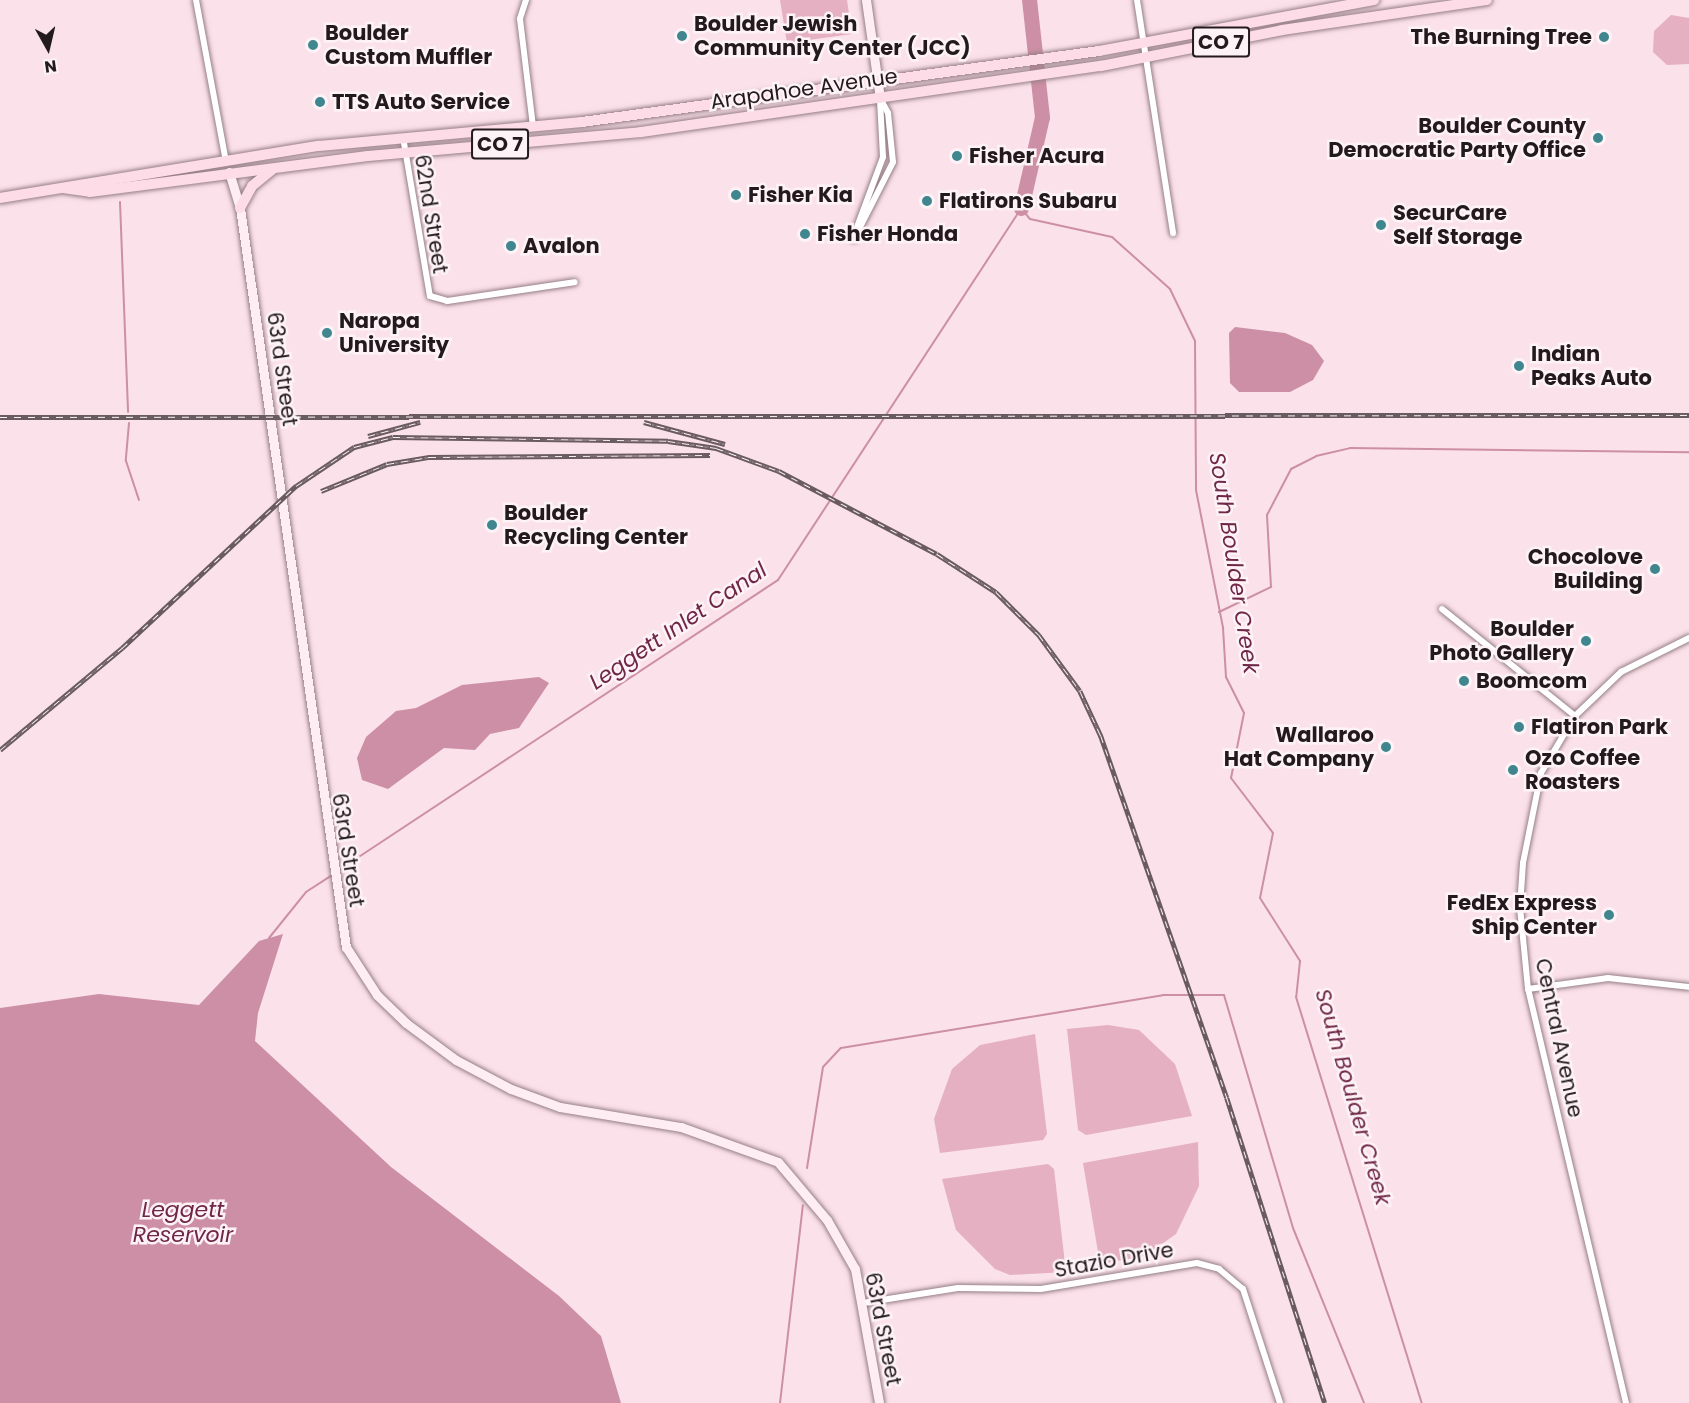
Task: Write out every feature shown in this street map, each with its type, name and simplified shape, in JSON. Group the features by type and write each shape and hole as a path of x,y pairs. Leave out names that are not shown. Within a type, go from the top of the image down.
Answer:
{"main road":[{"name":"Arapahoe Avenue","path":"225,160 403,136 533,126 877,82 1145,43 1374,0"},
{"name":"Arapahoe Avenue","path":"229,172 405,152 620,134 1024,78 1148,58 1282,30 1487,0"},
{"name":"CO 7","path":"0,198 225,160"},
{"path":"240,208 258,179 276,168"},
{"name":"CO 7","path":"63,188 90,192 229,172"}],"street":[{"name":"63rd Street","path":"196,0 225,160 240,208 330,861 343,937 356,965 377,995 417,1033 456,1060 545,1104 681,1127 778,1162 843,1245 863,1303 879,1403"},
{"path":"526,0 520,20 533,126"},
{"path":"866,0 880,98 883,158 854,239 893,162 888,113 880,98"},
{"path":"1137,0 1148,58 1173,233"},
{"name":"62nd Street","path":"403,136 430,296 447,301 575,282"},
{"path":"1442,609 1575,716"},
{"name":"Central Avenue","path":"1626,1403 1528,989 1520,907 1532,803 1554,746 1575,716 1621,672 1689,638"},
{"path":"1528,989 1608,978 1689,987"},
{"name":"Stazio Drive","path":"863,1303 958,1288 1041,1289 1197,1263 1219,1269 1244,1289 1280,1403"}],"shaded area":[{"path":"780,0 847,0 852,34 787,43"},
{"path":"1671,15 1689,18 1689,64 1667,65 1653,52 1654,31"},
{"path":"1108,1025 1139,1030 1175,1064 1192,1116 1086,1135 1078,1130 1067,1029"},
{"path":"1035,1034 1047,1134 1043,1140 940,1153 934,1119 952,1069 980,1045"},
{"path":"1198,1142 1199,1186 1176,1234 1145,1256 1100,1264 1083,1163"},
{"path":"1048,1164 1054,1169 1066,1272 1010,1275 995,1269 956,1230 942,1179"}],"water":[{"path":"1235,327 1285,333 1312,345 1324,361 1313,380 1290,392 1239,392 1230,383 1229,333"},
{"path":"539,677 549,683 519,728 490,734 475,750 444,748 388,789 362,780 357,758 366,737 396,711 416,708 462,685"},
{"name":"Leggett Reservoir","path":"283,934 258,1013 255,1041 391,1167 559,1296 601,1336 621,1403 0,1403 0,1008 99,994 199,1005 259,941"}],"waterway":[{"name":"South Boulder Creek","path":"1021,208 1042,117 1029,0"},
{"path":"120,202 128,412"},
{"name":"South Boulder Creek","path":"339,870 778,580 1021,208 1030,219 1112,237 1170,289 1195,341 1196,490 1223,628 1226,677 1244,713 1231,778 1273,833 1260,898 1300,961 1296,997 1422,1403"},
{"path":"129,423 126,461 139,500"},
{"path":"1219,612 1271,587 1267,515 1291,469 1316,456 1350,448 1689,452"},
{"name":"Leggett Inlet Canal","path":"269,938 306,892 332,875"},
{"path":"807,1168 823,1067 841,1048 1163,995 1224,995 1293,1228 1364,1403"},
{"path":"780,1403 803,1205"}],"railway":[{"path":"0,417 1689,415"},
{"path":"368,436 420,422"},
{"path":"644,422 725,444"},
{"path":"0,750 122,648 296,486 354,447 393,437 668,441 716,448 779,471 937,554 996,592 1039,635 1080,691 1101,736 1227,1098 1325,1403"},
{"path":"321,491 387,464 429,457 710,455"}],"place":[{"name":"Boulder Jewish Community Center (JCC)","path":"682,36"},
{"name":"The Burning Tree","path":"1604,37"},
{"name":"Boulder Custom Muffler","path":"313,45"},
{"name":"TTS Auto Service","path":"320,102"},
{"name":"Boulder County Democratic Party Office","path":"1598,138"},
{"name":"Fisher Acura","path":"957,156"},
{"name":"Fisher Kia","path":"736,195"},
{"name":"Flatirons Subaru","path":"927,201"},
{"name":"SecurCare Self Storage","path":"1381,225"},
{"name":"Fisher Honda","path":"805,234"},
{"name":"Avalon","path":"511,246"},
{"name":"Naropa University","path":"327,333"},
{"name":"Indian Peaks Auto","path":"1519,366"},
{"name":"Boulder Recycling Center","path":"492,525"},
{"name":"Chocolove Building","path":"1655,569"},
{"name":"Boulder Photo Gallery","path":"1586,641"},
{"name":"Boomcom","path":"1464,681"},
{"name":"Flatiron Park","path":"1519,727"},
{"name":"Wallaroo Hat Company","path":"1386,747"},
{"name":"Ozo Coffee Roasters","path":"1513,770"},
{"name":"FedEx Express Ship Center","path":"1609,915"}]}
